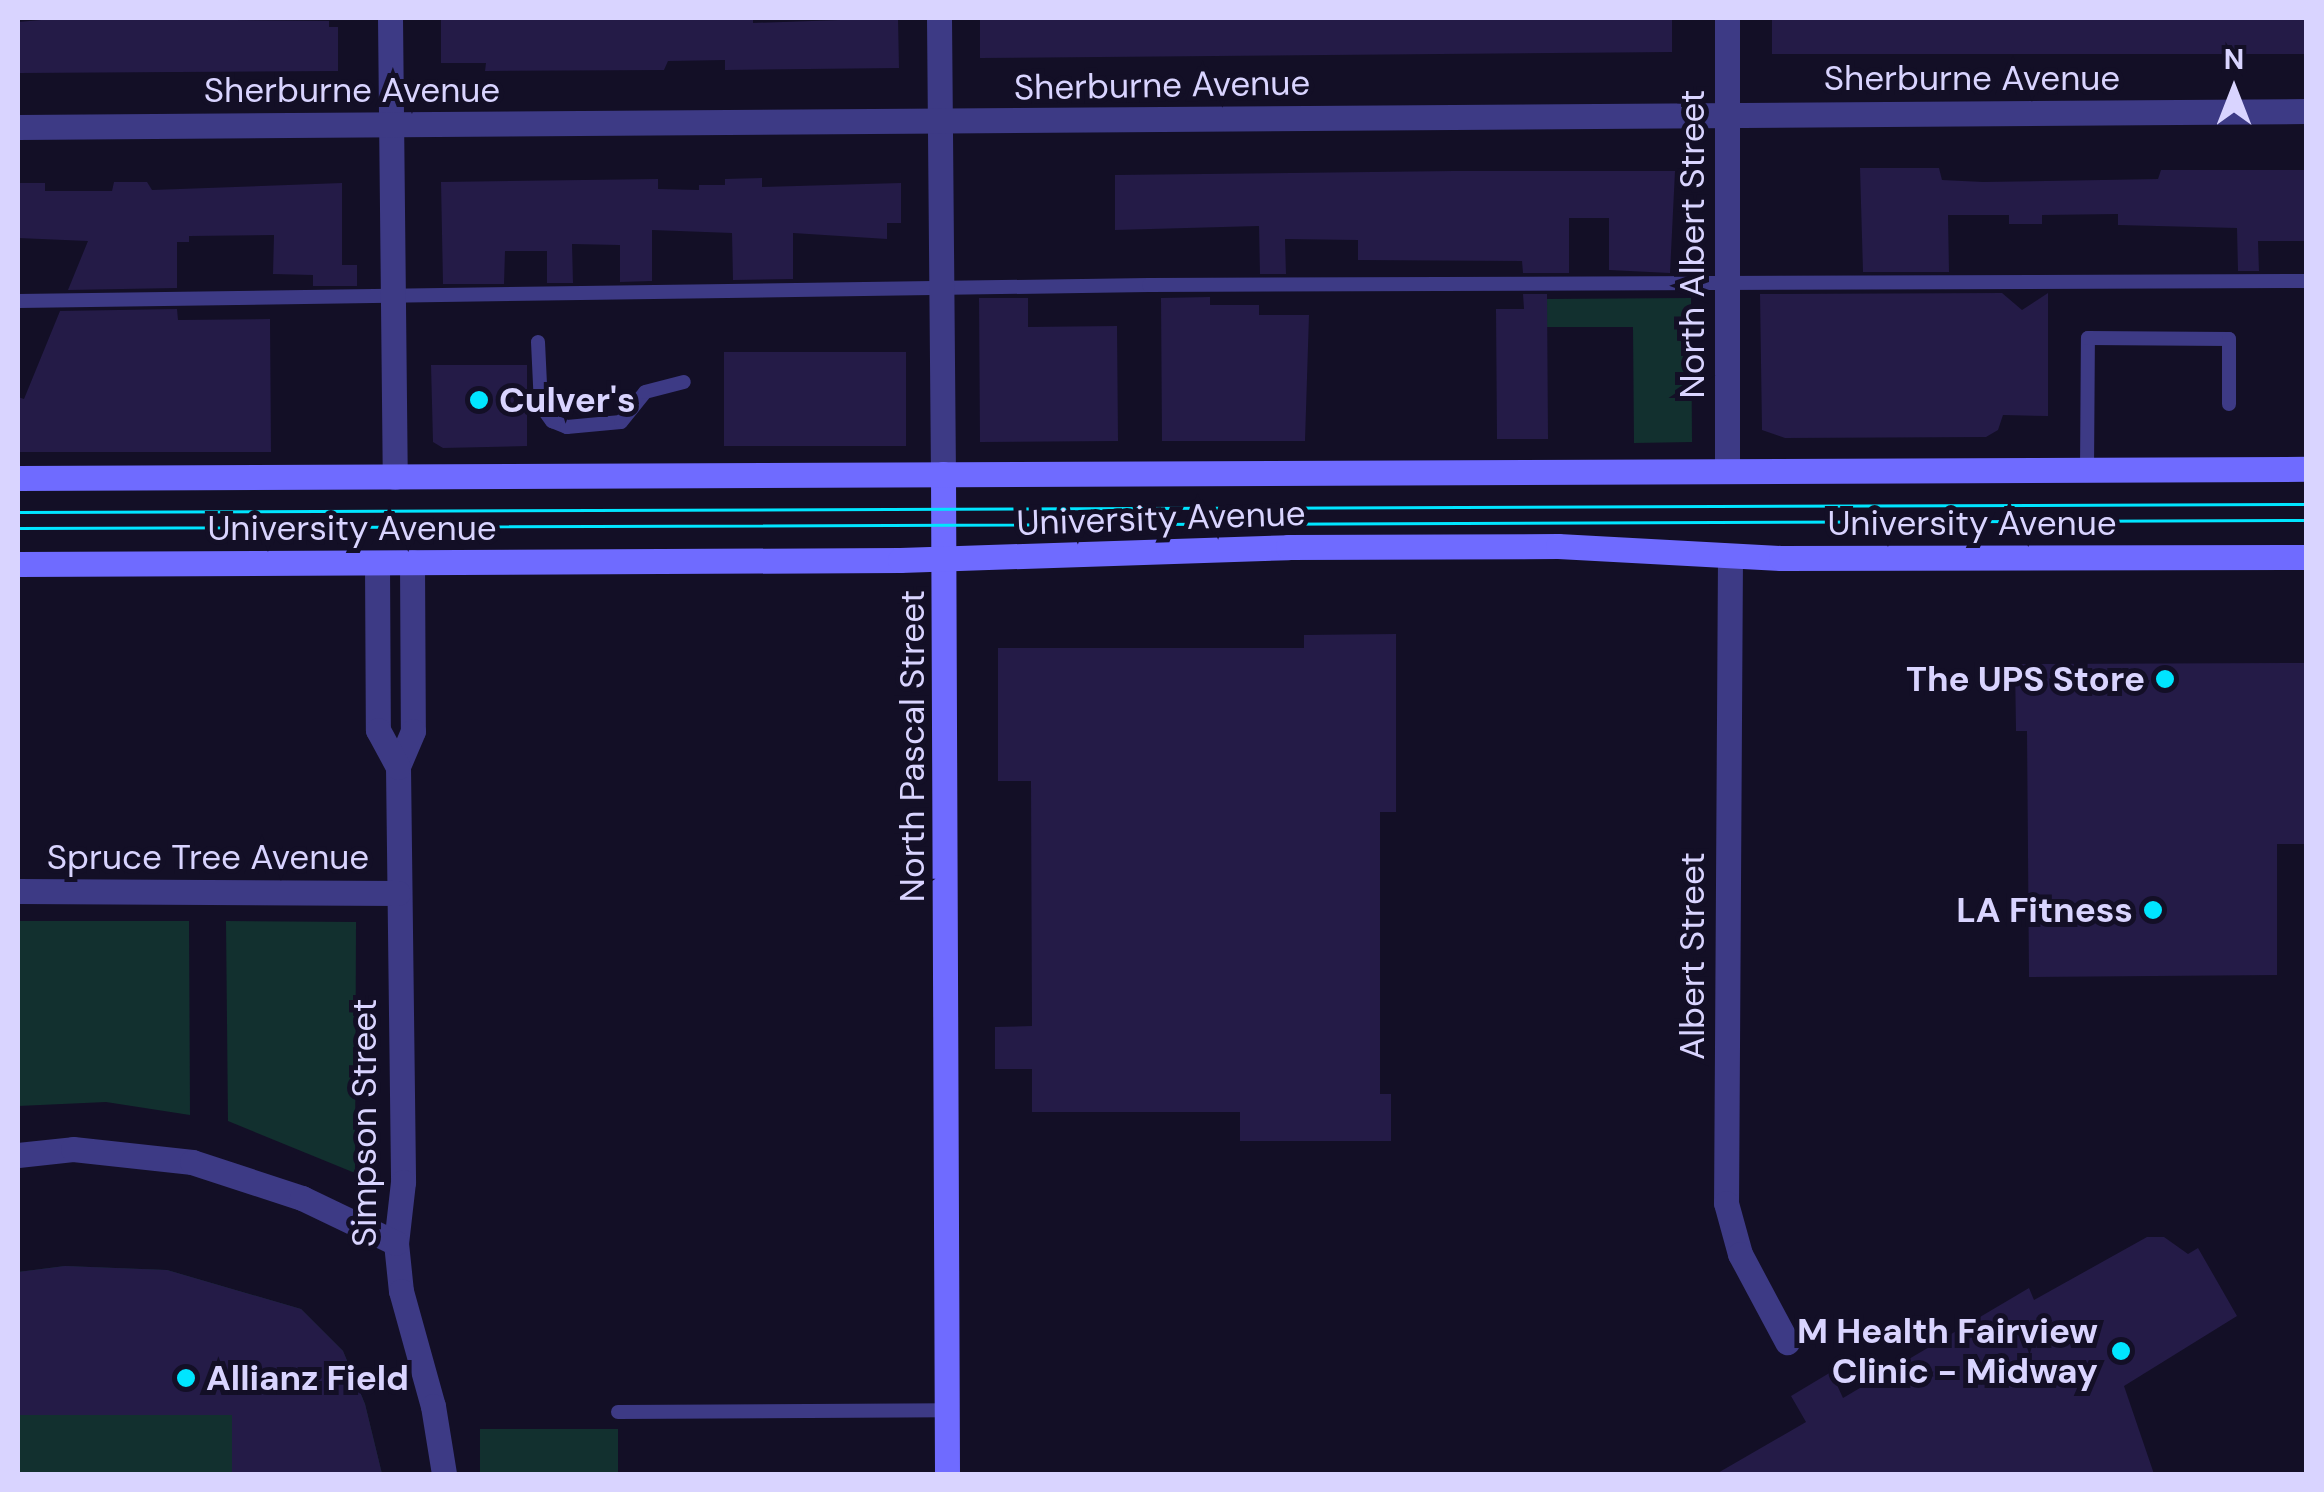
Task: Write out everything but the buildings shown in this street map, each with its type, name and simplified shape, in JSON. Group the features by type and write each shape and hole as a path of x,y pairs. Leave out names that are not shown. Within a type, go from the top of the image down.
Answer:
{"main road":[{"name":"University Avenue","path":"18,478 2306,470"},
{"name":"North Pascal Street","path":"943,474 948,560 947,1474"},
{"name":"University Avenue","path":"18,564 948,560 1308,547 1558,546 1730,556 2306,557"}],"street":[{"path":"390,18 395,477"},
{"name":"North Pascal Street","path":"939,18 943,474"},
{"name":"North Albert Street","path":"1727,18 1727,471"},
{"name":"Sherburne Avenue","path":"18,128 2306,111"},
{"name":"Albert Street","path":"1730,556 1726,1202 1740,1254 1787,1342"},
{"name":"Simpson Street","path":"378,562 378,730 398,767"},
{"name":"Simpson Street","path":"412,562 413,731 398,767 403,1182 396,1243 444,1474"},
{"name":"Spruce Tree Avenue","path":"18,890 398,893"},
{"path":"18,1155 88,1150 206,1165 302,1198 396,1243"}],"lane":[{"path":"18,301 941,289 2306,282"},
{"path":"2088,470 2088,338 2229,339 2229,404"},
{"path":"538,342 542,406 552,421 568,426 621,422 644,392 684,382"},
{"path":"618,1412 947,1410"}],"green space":[{"path":"1691,298 1692,442 1634,443 1633,327 1547,327 1547,299"},
{"path":"18,921 189,921 190,1115 106,1102 18,1106"},
{"path":"226,921 356,922 355,1173 228,1121"},
{"name":"Allianz Field","path":"65,1266 167,1270 301,1309 343,1351 365,1404 382,1474 18,1474 18,1272"},
{"path":"480,1429 618,1429 618,1474 480,1474"}],"tram line":[{"path":"18,512 2306,504"},
{"path":"18,528 2306,520"}],"place":[{"name":"Culver's","path":"479,400"},
{"name":"The UPS Store","path":"2165,679"},
{"name":"LA Fitness","path":"2153,910"},
{"name":"M Health Fairview Clinic - Midway","path":"2121,1351"},
{"name":"Allianz Field","path":"186,1378"}]}
